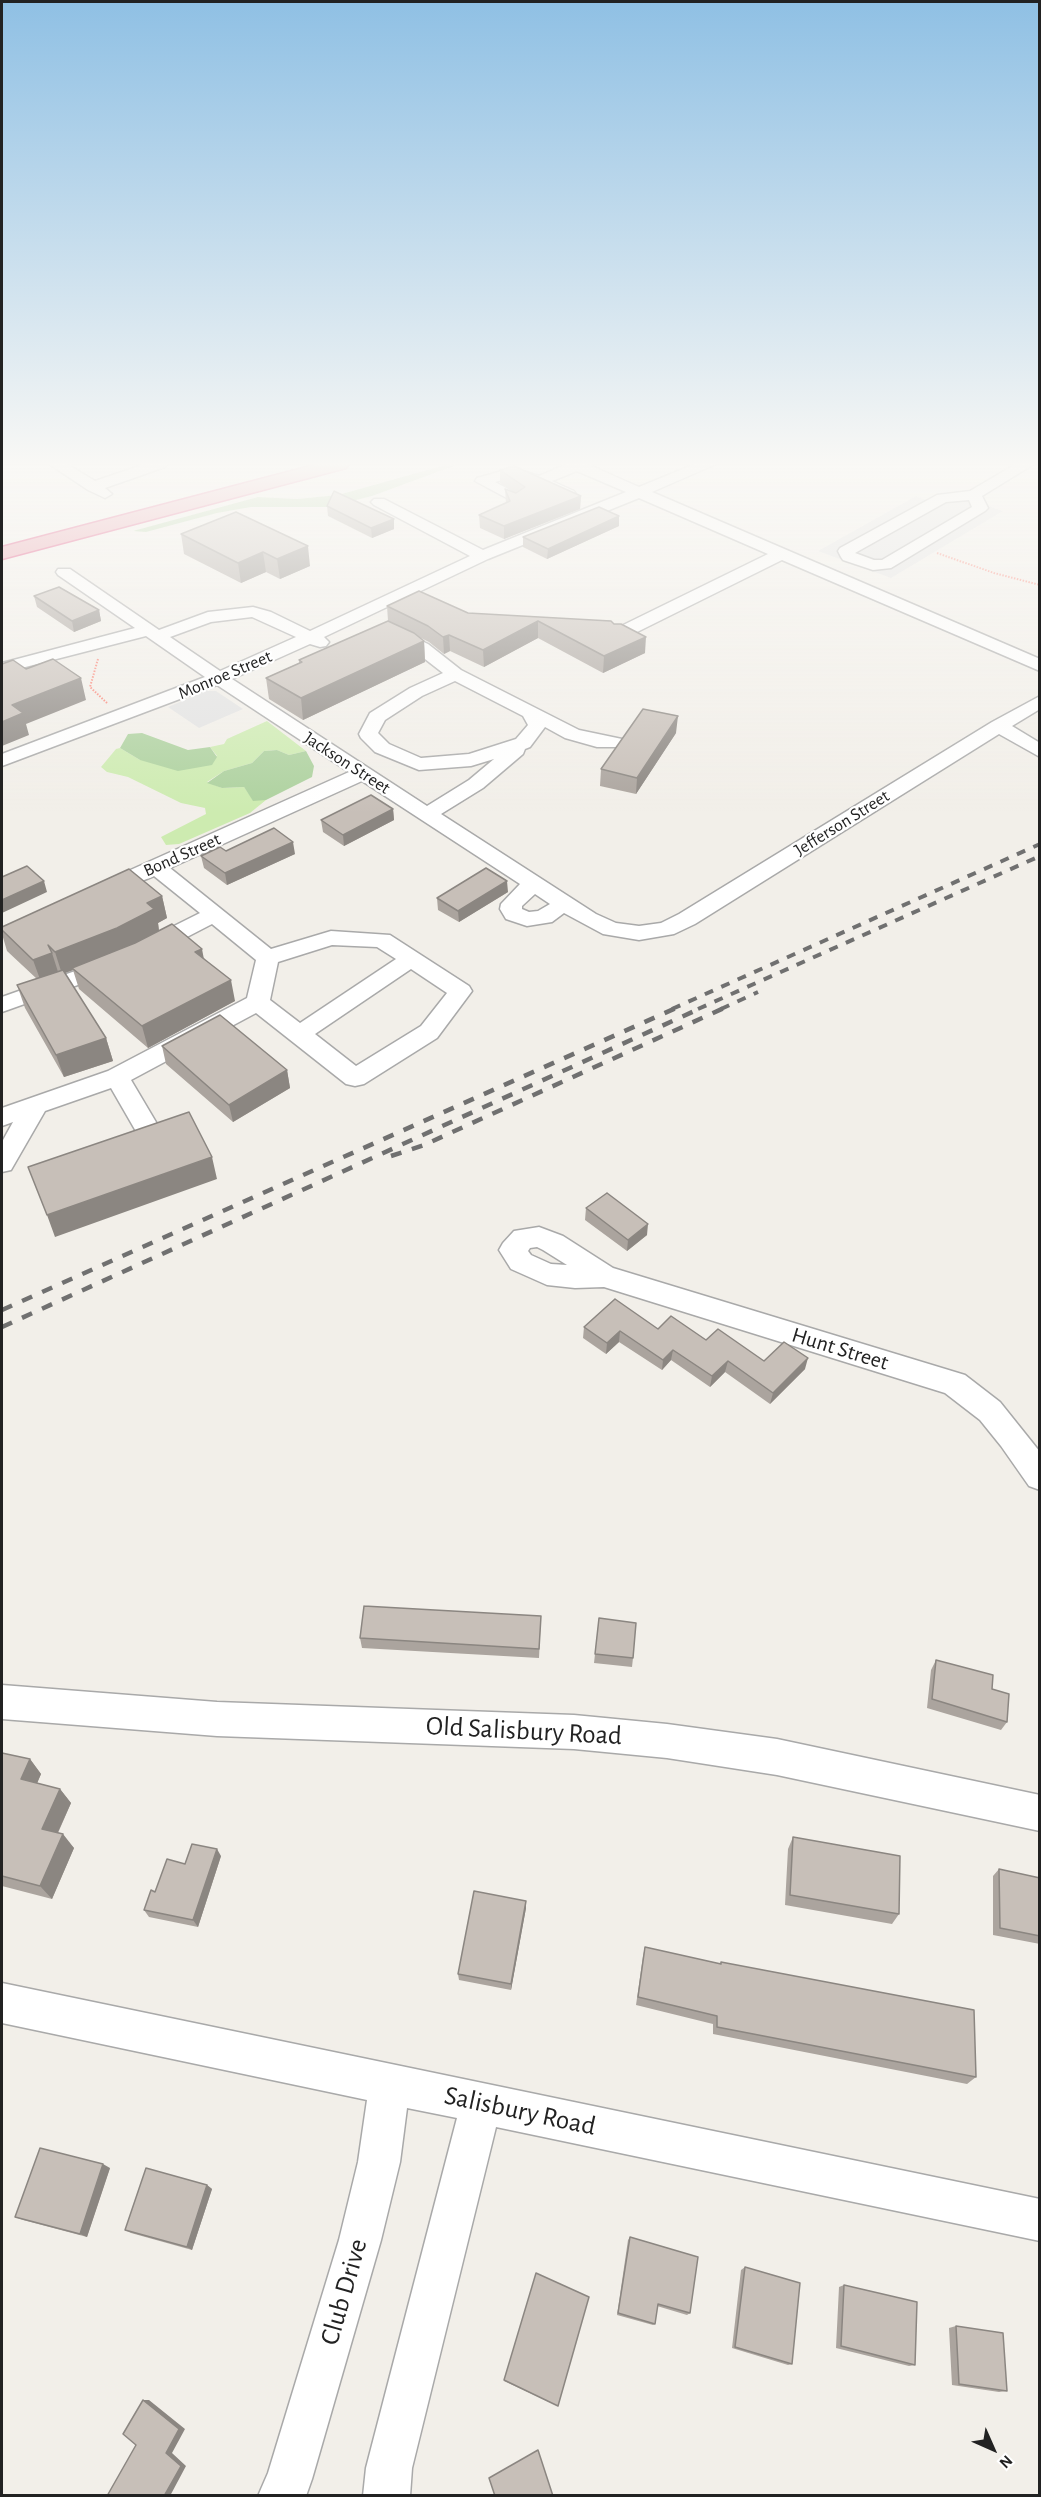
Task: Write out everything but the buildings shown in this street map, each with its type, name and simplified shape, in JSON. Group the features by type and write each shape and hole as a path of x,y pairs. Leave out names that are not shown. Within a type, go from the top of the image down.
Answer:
{"street":[{"name":"Jackson Street","path":"76,581 242,694 564,904 588,919 611,929 639,933"},
{"name":"Monroe Street","path":"2,760 220,678 354,617 419,581"},
{"path":"619,634 727,581"},
{"path":"839,581 1040,666"},
{"path":"2,668 107,640 153,633 208,617 253,612 312,637 332,649"},
{"path":"354,617 380,631 422,648 456,674 572,734 597,741 615,742"},
{"path":"456,674 416,692 377,717 368,734 382,748 419,764 471,760 523,744"},
{"path":"218,699 268,688"},
{"path":"179,695 198,707"},
{"name":"Jefferson Street","path":"639,933 666,929 687,919 1040,701"},
{"path":"426,815 476,784 523,744 537,725 530,712"},
{"path":"999,726 1040,751"},
{"name":"Bond Street","path":"84,899 363,773"},
{"path":"156,867 268,958"},
{"path":"533,884 512,904 511,909 514,914 527,919 544,917 564,904"},
{"path":"2,1005 62,985 132,957 215,914"},
{"path":"258,1002 355,1078 429,1032 461,991 382,940 331,938 268,958"},
{"path":"2,1117 117,1077 258,1002 268,958"},
{"path":"299,1034 411,959"},
{"path":"117,1077 150,1134"},
{"path":"2,1163 36,1106"},
{"name":"Hunt Street","path":"604,1276 955,1384 990,1411 1012,1437 1040,1477"},
{"name":"Old Salisbury Road","path":"2,1702 217,1719 562,1732 667,1741 777,1757 1040,1813"},
{"name":"Salisbury Road","path":"2,2003 1040,2220"},
{"name":"Club Drive","path":"281,2496 289,2480 360,2240 380,2162 390,2084"},
{"path":"386,2496 389,2468 481,2103"}],"path":[{"path":"1023,581 1040,585"},
{"path":"107,640 90,687 120,716"}],"green space":[{"path":"267,721 306,751 289,755 277,750 264,751 252,763 224,771 207,782 222,788 244,787 253,800 266,800 250,813 179,844 166,845 161,837 206,814 205,808 181,803 128,777 107,772 101,767 116,749 120,748 140,760 217,756 210,747 224,744 227,739"},
{"path":"142,733 188,750 210,747 217,757 212,765 178,771 140,760 120,748 128,734"},
{"path":"277,750 289,755 306,751 314,766 312,777 266,800 253,801 244,787 222,788 207,783 224,771 252,763 264,751"}],"shaded area":[{"path":"206,691 216,691 243,709 199,728 168,707"}],"railway":[{"path":"672,1009 1040,844"},
{"path":"698,1009 1040,856"},
{"path":"721,1009 758,992"},
{"path":"2,1310 676,1008"},
{"path":"2,1327 701,1008"},
{"path":"391,1156 424,1145 724,1008"}]}
